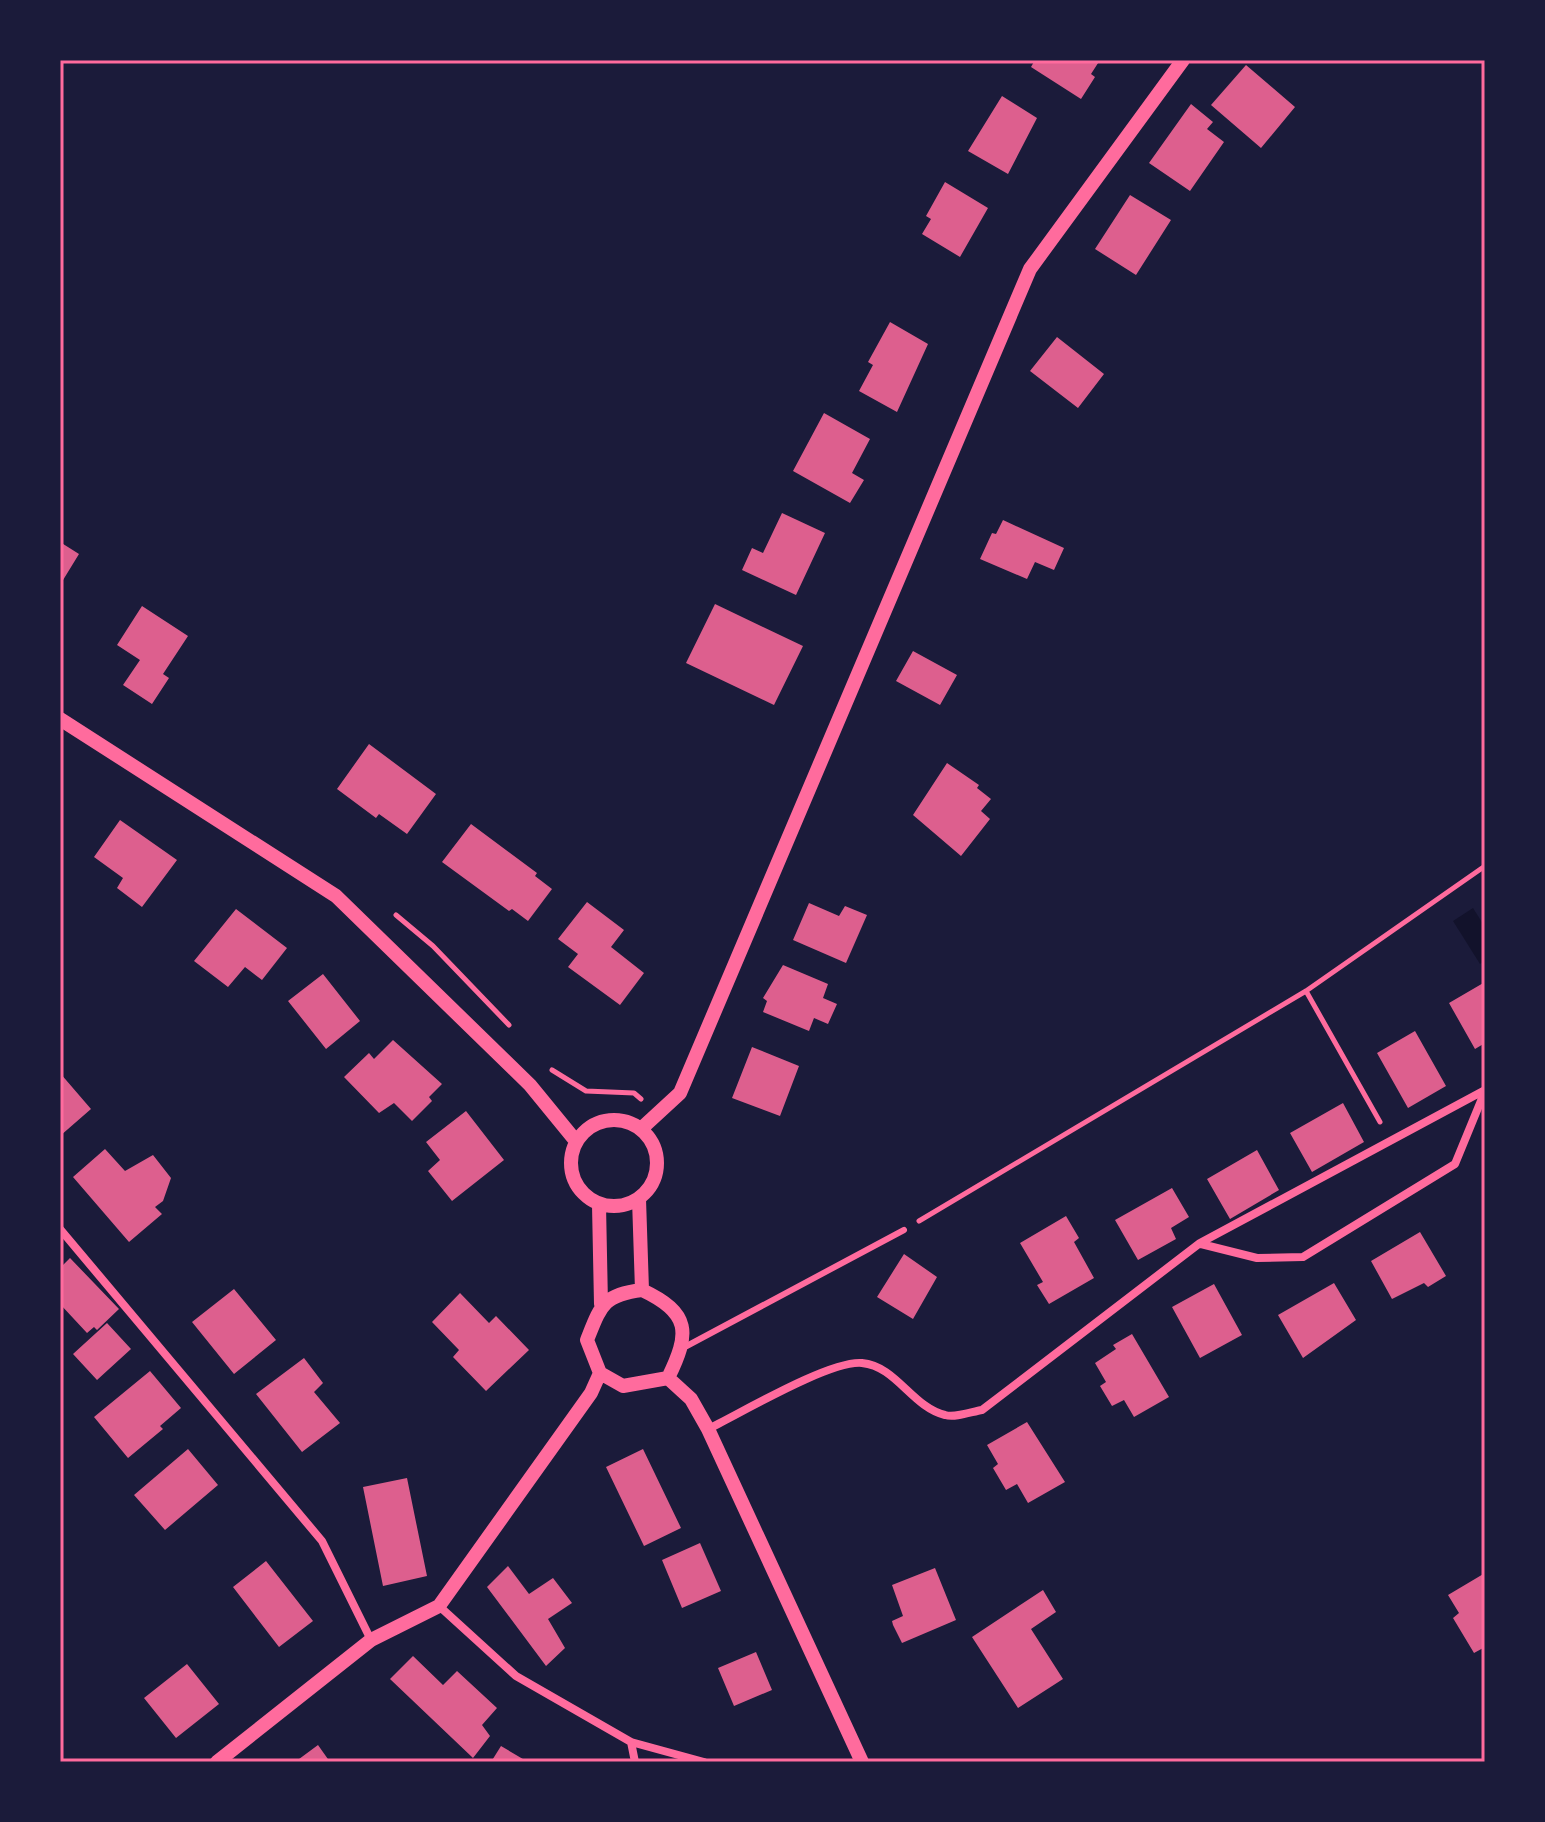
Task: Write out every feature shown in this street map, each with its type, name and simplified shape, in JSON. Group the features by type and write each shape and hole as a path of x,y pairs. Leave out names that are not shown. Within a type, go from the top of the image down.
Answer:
{"street":[{"path":"642,1128 680,1093 1030,269 1183,60"},
{"path":"60,719 336,896 530,1085 575,1140"},
{"path":"708,1429 832,1369 862,1363 885,1372 922,1406 947,1416 982,1410 1200,1243 1485,1090"},
{"path":"1200,1243 1257,1258 1303,1257 1455,1164 1485,1090"},
{"path":"600,1119 624,1119 642,1128 656,1148 656,1175 639,1199 621,1206 599,1205 584,1196 570,1174 575,1140 600,1119"},
{"path":"639,1199 642,1290"},
{"path":"599,1205 601,1304 587,1340 600,1373 623,1386 668,1378"},
{"path":"60,1229 322,1541 371,1640"},
{"path":"601,1304 618,1293 642,1290 671,1303 685,1334 683,1348 668,1378"},
{"path":"217,1762 371,1640 439,1606 584,1404 600,1373"},
{"path":"668,1378 691,1399 708,1429 862,1762"},
{"path":"439,1606 516,1676 631,1742 704,1762"},
{"path":"631,1742 635,1762"}],"lane":[{"path":"683,1348 904,1230"}],"path":[{"path":"904,1230 1306,991 1485,866"},
{"path":"1306,991 1390,1140"}],"shaded area":[{"path":"1473,908 1485,927 1485,960 1480,964 1453,921"}],"building":[{"path":"1035,60 1100,60 1091,74 1095,77 1081,99 1031,67"},
{"path":"1246,65 1295,107 1261,148 1211,105"},
{"path":"1002,96 1037,118 1008,174 968,151"},
{"path":"1191,104 1213,122 1207,129 1224,142 1190,191 1149,163"},
{"path":"945,182 988,208 960,257 922,234 931,219 926,216"},
{"path":"1130,195 1171,220 1136,275 1095,249"},
{"path":"890,322 928,344 897,412 859,391 873,365 868,362"},
{"path":"1057,337 1104,374 1078,408 1030,371"},
{"path":"824,413 870,439 852,473 864,480 850,503 793,471"},
{"path":"782,513 825,533 796,595 742,570 752,548 763,553"},
{"path":"1003,520 1064,548 1054,570 1035,562 1027,579 980,559 992,533 996,534"},
{"path":"60,542 79,554 60,585"},
{"path":"715,604 803,646 774,705 686,663"},
{"path":"142,606 188,636 163,674 169,678 152,704 123,685 140,660 117,645"},
{"path":"913,651 957,675 940,705 896,681"},
{"path":"369,744 436,794 407,834 379,814 376,818 337,789"},
{"path":"947,763 979,785 977,788 991,799 981,811 990,819 961,856 913,815"},
{"path":"120,820 177,860 142,907 117,888 123,878 94,857"},
{"path":"471,824 537,873 535,876 552,889 528,921 512,909 509,911 442,862"},
{"path":"587,902 624,930 611,947 644,973 620,1005 568,967 578,954 558,939"},
{"path":"809,903 839,916 845,906 867,915 846,963 793,940"},
{"path":"236,909 287,948 262,980 245,967 228,987 194,961"},
{"path":"783,965 828,984 823,998 837,1004 828,1024 814,1018 809,1031 763,1012 767,1001 763,998"},
{"path":"323,974 360,1021 326,1049 288,1001"},
{"path":"1485,982 1485,1043 1475,1049 1449,1003"},
{"path":"1415,1031 1446,1086 1408,1108 1377,1053"},
{"path":"393,1040 442,1084 429,1097 432,1101 412,1121 394,1103 379,1113 344,1077 369,1053 374,1059"},
{"path":"752,1047 799,1066 780,1116 732,1098"},
{"path":"60,1073 91,1109 60,1136"},
{"path":"1343,1103 1364,1142 1312,1172 1290,1133"},
{"path":"466,1111 504,1160 452,1201 428,1171 440,1160 426,1142"},
{"path":"105,1149 125,1171 153,1155 171,1178 163,1201 155,1207 162,1214 129,1242 73,1177"},
{"path":"1257,1150 1279,1190 1230,1219 1207,1179"},
{"path":"1172,1188 1189,1217 1171,1228 1176,1239 1138,1260 1115,1220"},
{"path":"1066,1216 1079,1238 1074,1242 1094,1278 1049,1304 1037,1285 1043,1282 1020,1243"},
{"path":"1420,1232 1446,1276 1428,1287 1424,1283 1392,1299 1371,1261"},
{"path":"904,1254 937,1277 913,1319 877,1297"},
{"path":"70,1258 119,1309 97,1330 94,1327 87,1333 60,1304 60,1268"},
{"path":"1334,1283 1356,1320 1303,1358 1278,1315"},
{"path":"1214,1284 1242,1335 1200,1358 1172,1307"},
{"path":"234,1289 276,1340 234,1374 192,1322"},
{"path":"460,1293 489,1323 496,1316 529,1350 486,1391 453,1357 459,1350 432,1322"},
{"path":"107,1323 131,1349 97,1380 73,1354"},
{"path":"1132,1334 1169,1397 1134,1417 1124,1400 1112,1406 1100,1386 1106,1382 1095,1363 1116,1349 1113,1345"},
{"path":"304,1358 323,1383 314,1392 340,1423 302,1452 256,1394"},
{"path":"150,1371 181,1408 160,1426 163,1429 128,1458 94,1417"},
{"path":"1027,1422 1065,1482 1028,1503 1017,1484 1006,1490 993,1468 998,1464 987,1445"},
{"path":"188,1449 218,1485 165,1530 134,1495"},
{"path":"643,1449 681,1528 644,1546 606,1467"},
{"path":"407,1478 427,1576 383,1586 363,1487"},
{"path":"700,1543 721,1591 682,1608 662,1560"},
{"path":"266,1561 313,1621 279,1647 233,1587"},
{"path":"508,1566 529,1594 553,1578 572,1603 548,1619 565,1648 546,1666 487,1587"},
{"path":"935,1568 956,1620 902,1643 892,1621 903,1616 892,1585"},
{"path":"1485,1573 1485,1647 1474,1653 1453,1618 1459,1613 1448,1595"},
{"path":"1043,1590 1056,1612 1031,1629 1063,1679 1018,1708 972,1637"},
{"path":"756,1652 772,1690 734,1706 718,1668"},
{"path":"413,1656 443,1685 457,1671 497,1708 482,1725 490,1736 473,1758 390,1679"},
{"path":"187,1664 219,1704 176,1738 144,1698"},
{"path":"318,1745 330,1762 295,1762"},
{"path":"501,1746 528,1762 491,1762"}]}
